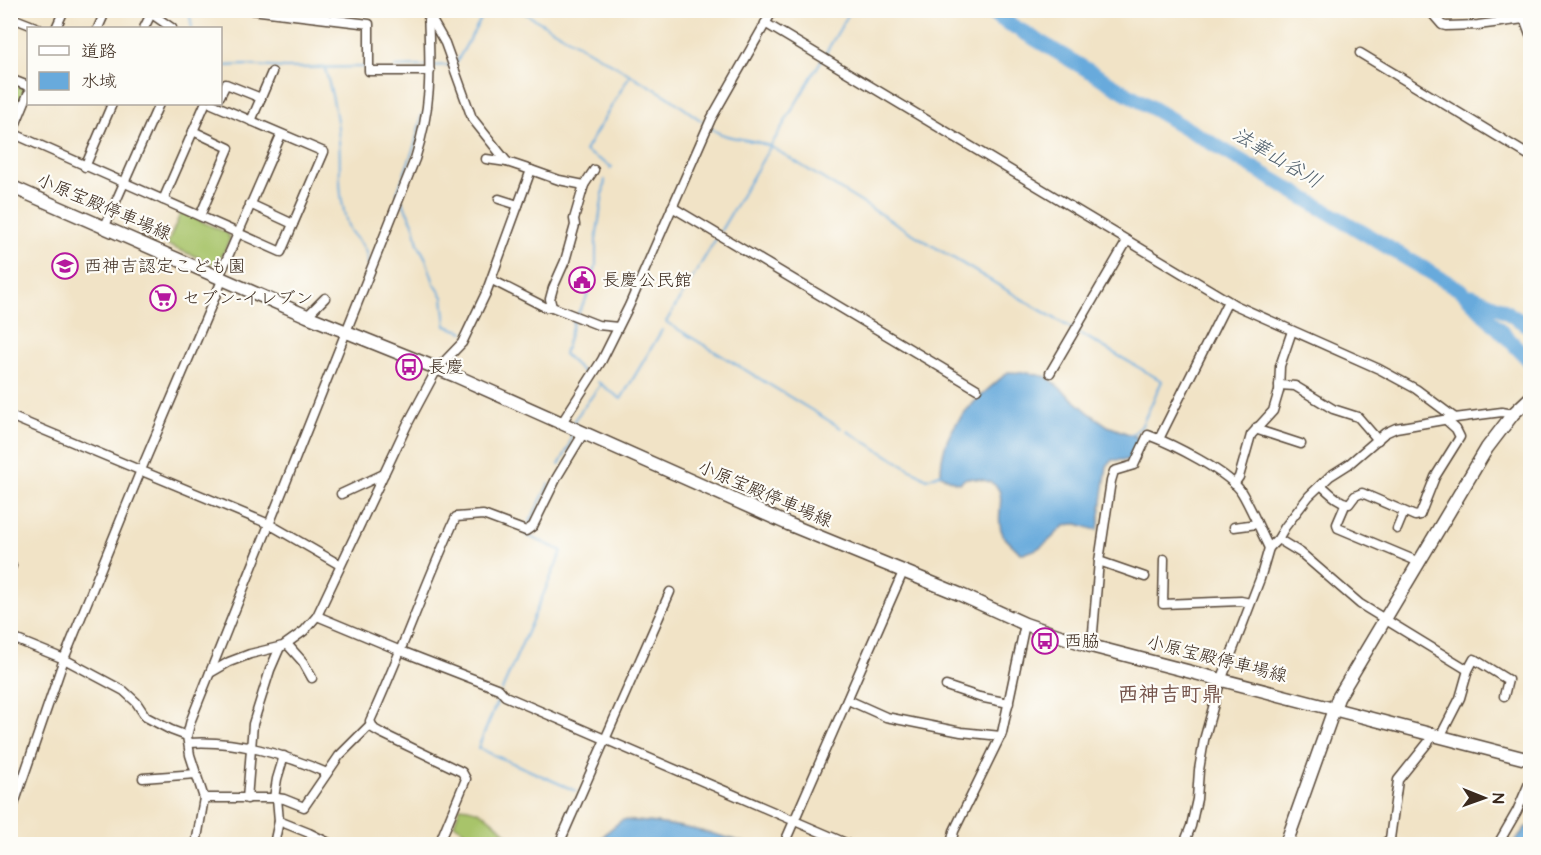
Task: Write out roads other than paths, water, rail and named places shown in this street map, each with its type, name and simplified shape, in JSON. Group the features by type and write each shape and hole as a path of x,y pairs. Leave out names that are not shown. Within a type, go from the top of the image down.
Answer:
{"main road":[{"name":"小原宝殿停車場線","path":"10,186 307,316 437,369 778,520 1025,624 1088,645 1530,760"},
{"path":"1286,844 1338,698 1487,448 1513,414 1530,398"}],"street":[{"path":"56,27 64,10"},
{"path":"98,27 106,10"},
{"path":"252,10 369,24 369,67 428,69"},
{"path":"204,798 275,798 304,807 339,756 370,724 429,576 456,517 483,515 524,530 533,526 557,477 573,429 602,360 711,119 773,10"},
{"path":"1429,10 1442,25 1446,26 1478,25 1525,15 1530,34"},
{"path":"144,27 148,12 170,27"},
{"path":"428,12 442,36 472,118 507,162"},
{"path":"196,844 204,798 188,740 191,720 422,136 429,97 428,12"},
{"path":"10,17 35,27"},
{"path":"765,23 1228,301 1416,388 1451,419 1460,437 1435,477 1420,515 1415,516 1404,512 1362,493 1358,493 1349,504 1336,499 1321,484"},
{"path":"1360,53 1530,156"},
{"path":"251,121 272,72"},
{"path":"10,79 27,86"},
{"path":"222,92 226,84 261,98"},
{"path":"27,96 12,134 281,252 324,152 217,105"},
{"path":"86,167 112,105"},
{"path":"105,226 159,105"},
{"path":"163,200 205,105"},
{"path":"193,131 229,148 200,216"},
{"path":"10,816 63,659 250,204 281,135"},
{"path":"486,159 507,162 559,180 584,185"},
{"path":"209,673 250,654 284,645 304,631 317,616 437,369 462,343 492,280 531,170"},
{"path":"552,307 550,299 575,225 573,219 584,185 594,170"},
{"path":"500,199 518,206"},
{"path":"250,204 293,224"},
{"path":"672,207 977,389"},
{"path":"1050,373 1127,241"},
{"path":"492,280 545,307 552,307 575,318 598,325 618,327"},
{"path":"307,316 325,298"},
{"path":"1159,439 1228,301"},
{"path":"1234,484 1239,477 1251,435 1273,411 1279,385 1280,366 1292,331"},
{"path":"1279,385 1296,386 1334,409 1358,417 1378,440"},
{"path":"1184,844 1197,799 1198,770 1204,740 1222,680 1269,548 1278,539 1285,526 1321,484 1396,428 1502,412 1513,414"},
{"path":"10,416 269,524 340,565"},
{"path":"1257,427 1258,430 1301,444"},
{"path":"1088,645 1093,632 1099,561 1114,471 1134,465 1148,435 1218,472 1234,484 1242,492 1269,548"},
{"path":"341,494 384,474"},
{"path":"1346,503 1337,525 1338,528 1419,562"},
{"path":"1397,529 1404,512"},
{"path":"1234,527 1257,524"},
{"path":"1278,539 1301,554 1360,604 1468,670"},
{"path":"1164,559 1163,604 1240,601 1250,603"},
{"path":"1099,561 1145,577"},
{"path":"784,844 903,572"},
{"path":"558,844 670,592"},
{"path":"317,616 502,692 848,844"},
{"path":"951,844 954,831 1001,736 1025,624"},
{"path":"10,637 63,659 124,691 136,702 146,717 188,740 250,747 284,756 327,773"},
{"path":"284,645 303,662 312,678"},
{"path":"247,799 250,747 254,724 270,669 284,645"},
{"path":"1383,844 1390,839 1398,780 1437,736 1460,699 1468,670 1474,658 1508,680 1504,696"},
{"path":"946,686 979,697 1009,703"},
{"path":"848,700 886,717 961,732 1001,736"},
{"path":"370,724 374,729 395,741 462,772 466,779 439,844"},
{"path":"274,844 279,821 275,798 277,779 284,756"},
{"path":"143,778 196,774"},
{"path":"1498,844 1517,811 1530,781"},
{"path":"279,821 331,844"}],"water":[{"path":"1008,372 1047,377 1108,426 1139,438 1128,460 1112,460 1107,466 1098,530 1070,524 1039,548 1020,553 1003,535 1000,525 1001,498 994,484 966,478 960,483 941,475 946,442 953,429 972,404"},
{"path":"622,820 684,827 746,844 603,844 602,838"},
{"path":"1530,826 1530,844 1513,844 1526,827"}],"waterway":[{"path":"189,10 192,27"},
{"path":"395,67 455,65 486,10"},
{"path":"519,10 667,96 706,124"},
{"path":"720,232 851,10"},
{"name":"法華山谷川","path":"986,10 1462,291 1530,361"},
{"path":"222,66 365,67"},
{"path":"325,69 337,123 340,186 344,213 349,229 365,249 368,264"},
{"path":"610,169 612,167 585,151 630,75"},
{"path":"397,194 415,144 422,114"},
{"path":"711,128 726,136 767,145 775,149 968,267 1162,381 1141,427 1130,436"},
{"path":"587,376 564,354 574,320 586,299 596,266 596,240 605,180"},
{"path":"401,199 414,225 418,244 434,283 443,297 446,326 464,332"},
{"path":"717,237 666,322 841,428"},
{"path":"1472,296 1500,308 1530,327"},
{"path":"598,382 621,399 662,330"},
{"path":"574,424 575,419 601,384"},
{"path":"847,431 927,479 944,472"},
{"path":"559,465 569,447 572,432"},
{"path":"526,529 549,484"},
{"path":"502,690 562,551 526,535"},
{"path":"500,695 478,748 576,791"}],"place":[{"name":"西神吉認定こども園","path":"65,266"},
{"name":"長慶公民館","path":"582,280"},
{"name":"セブン-イレブン","path":"163,298"},
{"name":"長慶","path":"409,367"},
{"name":"西脇","path":"1045,641"}],"district":[{"name":"西神吉町鼎","path":"1170,694"}]}
